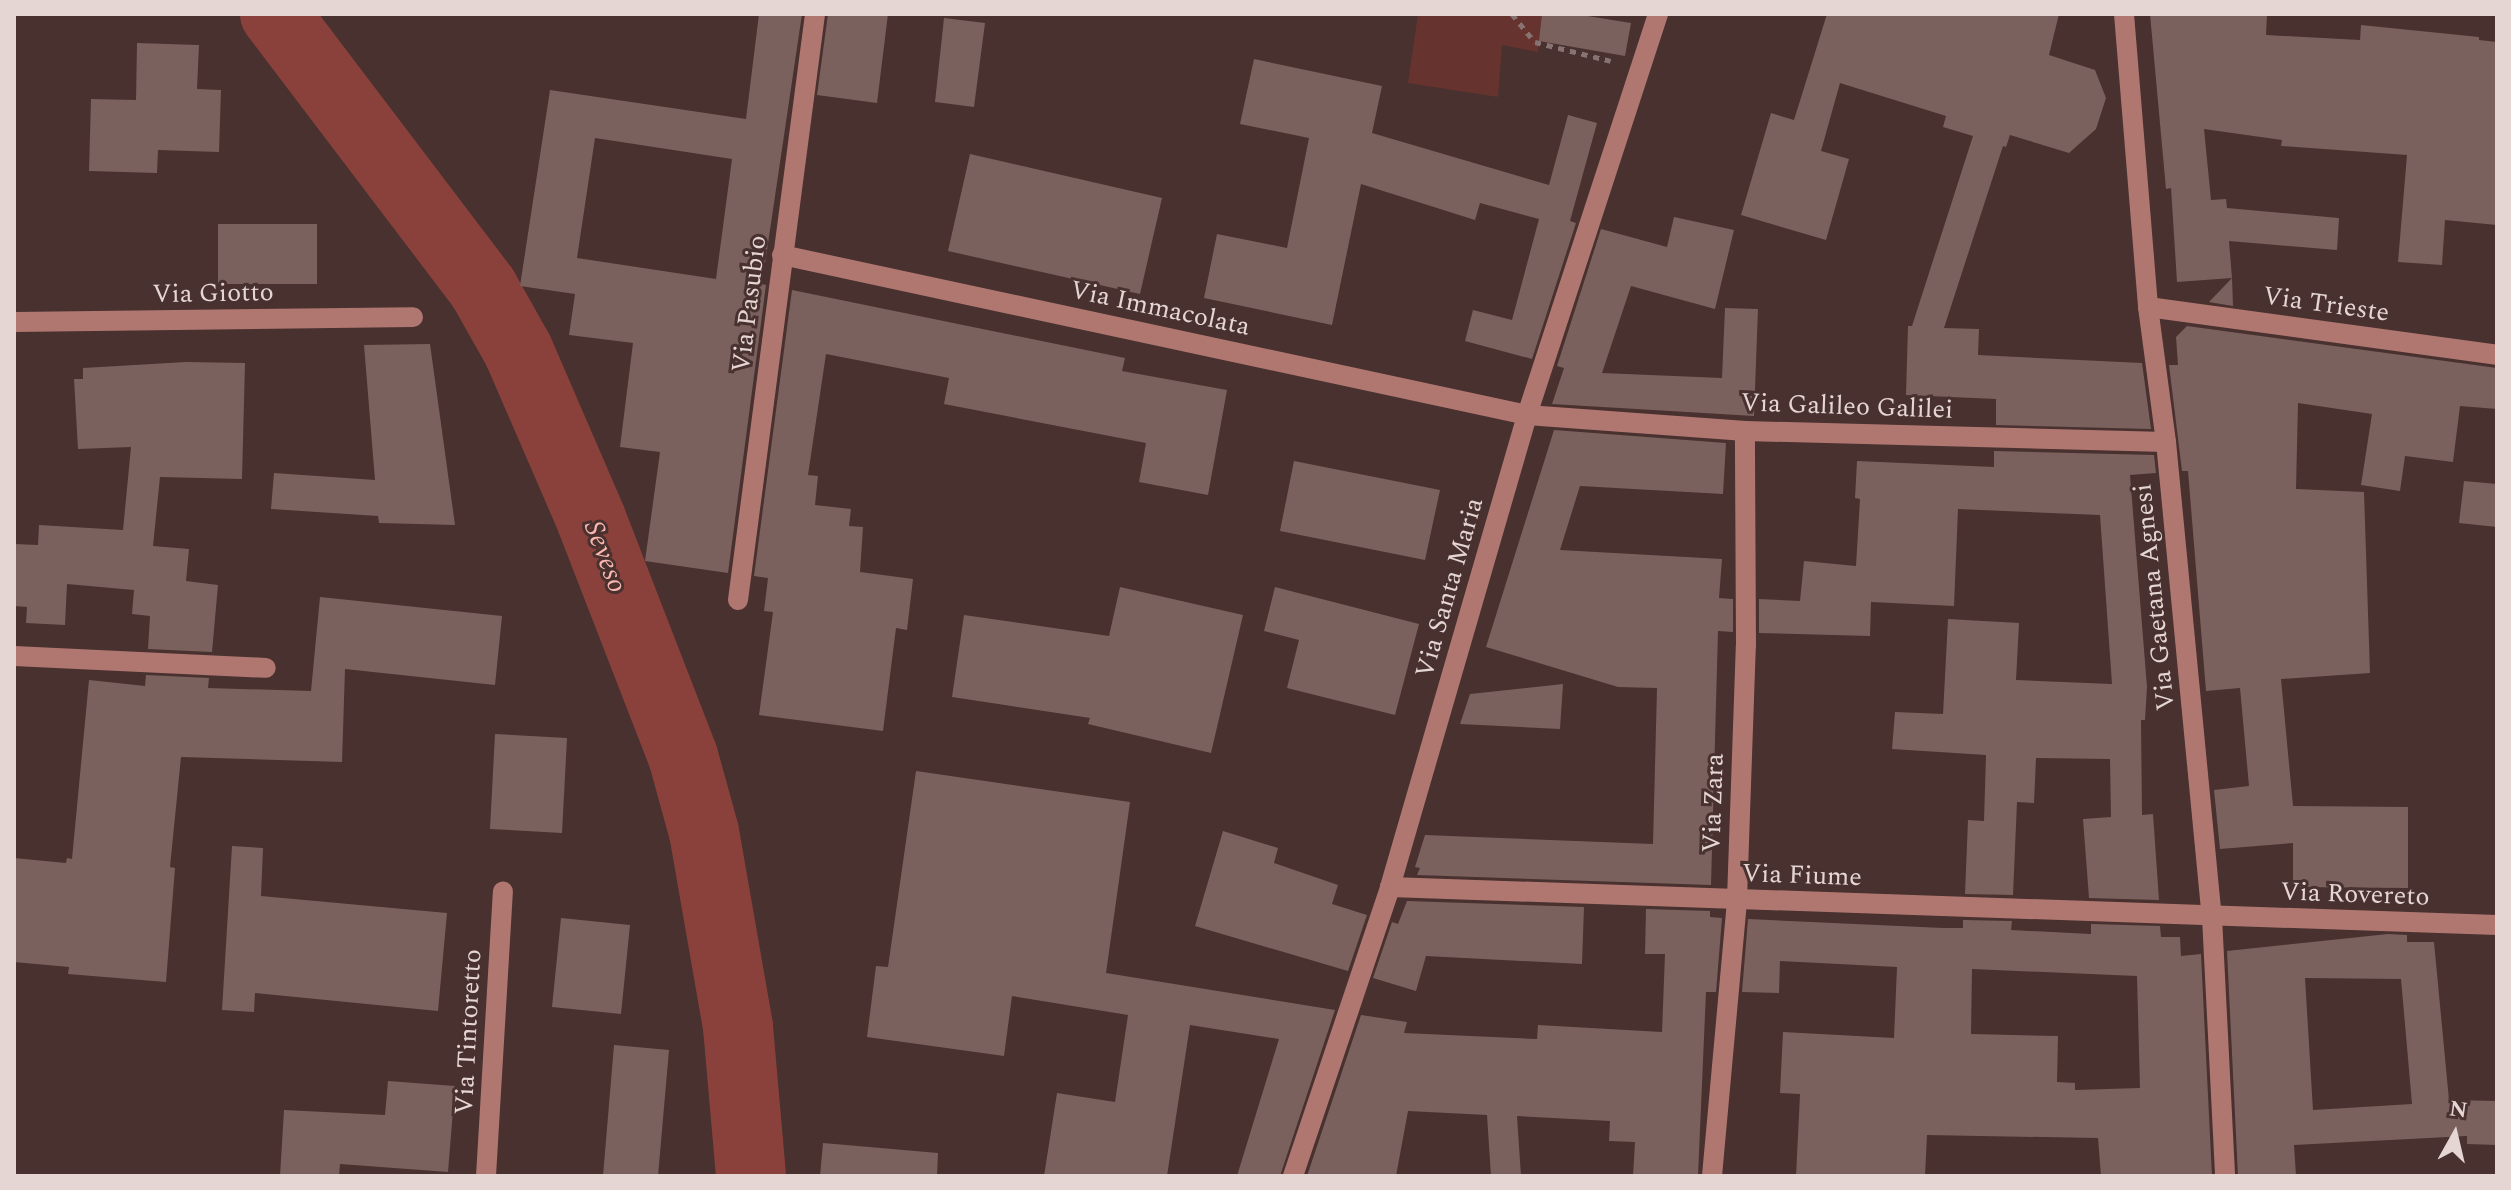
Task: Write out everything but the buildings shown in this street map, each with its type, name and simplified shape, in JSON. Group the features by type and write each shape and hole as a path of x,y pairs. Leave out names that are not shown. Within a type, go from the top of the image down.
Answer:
{"street":[{"name":"Via Pasubio","path":"738,600 815,14"},
{"name":"Via Santa Maria","path":"1293,1176 1390,887 1527,415 1658,14"},
{"name":"Via Gaetana Agnesi","path":"2124,14 2148,307 2166,442 2212,917 2225,1176"},
{"name":"Via Immacolata","path":"782,255 1527,415"},
{"name":"Via Trieste","path":"2148,307 2497,355"},
{"name":"Via Giotto","path":"14,322 413,317"},
{"name":"Via Galileo Galilei","path":"1527,415 1745,431 2166,442"},
{"name":"Via Zara","path":"1712,1176 1737,899 1746,645 1745,431"},
{"path":"14,656 266,668"},
{"name":"Via Fiume","path":"1390,887 2212,917"},
{"name":"Via Tintoretto","path":"486,1176 503,892"},
{"name":"Via Rovereto","path":"2212,917 2497,925"}],"path":[{"path":"1512,14 1535,42 1642,68"}],"shaded area":[{"path":"1418,14 1542,14 1538,52 1502,45 1498,97 1408,83"}],"waterway":[{"name":"Seveso","path":"275,14 483,288 518,350 591,519 683,756 704,832 738,1027 751,1176"}]}
